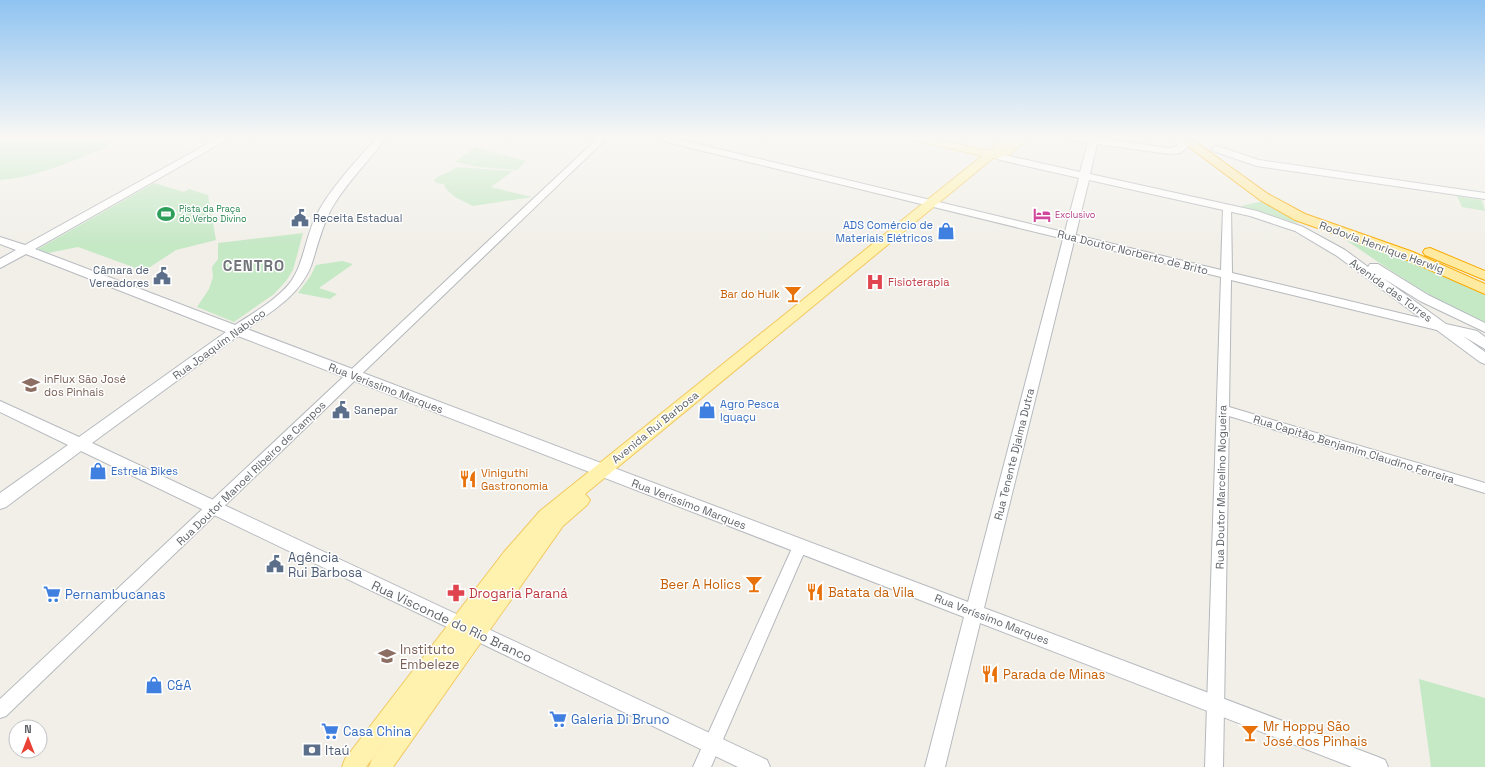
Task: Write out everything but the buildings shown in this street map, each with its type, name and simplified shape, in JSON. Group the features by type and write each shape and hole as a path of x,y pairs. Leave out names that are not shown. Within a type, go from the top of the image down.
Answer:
{"highway":[{"path":"1234,174 1279,206"},
{"name":"Rodovia Henrique Herwig","path":"1251,174 1276,192 1309,212 1349,227 1421,249 1485,276"},
{"name":"Rodovia Henrique Herwig","path":"1279,206 1320,225 1434,265 1485,289"}],"main road":[{"path":"0,264 161,174"},
{"name":"Rua Joaquim Nabuco","path":"0,502 279,301 295,286 304,270 318,225 326,209 353,174"},
{"name":"Avenida Rui Barbosa","path":"353,767 469,629 557,521 606,472 973,174"},
{"path":"1084,174 1228,208 1284,223 1314,237 1446,310 1485,328"},
{"name":"Rua Tenente Djalma Dutra","path":"935,767 1084,174"},
{"path":"1332,174 1485,196"},
{"path":"1279,206 1406,288"},
{"name":"Rua Veríssimo Marques","path":"0,240 1378,767"},
{"name":"Avenida das Torres","path":"1341,253 1485,359"},
{"name":"Avenida das Torres","path":"1441,327 1472,334 1485,344"},
{"name":"Rua Visconde do Rio Branco","path":"0,406 760,767"},
{"name":"Avenida Rui Barbosa","path":"380,767 469,629"}],"street":[{"name":"Rua Doutor Manoel Ribeiro de Campos","path":"0,710 565,174"},
{"name":"Rua Doutor Norberto de Brito","path":"811,174 1441,327"},
{"name":"Rua Doutor Marcelino Nogueira","path":"1214,767 1228,208"},
{"name":"Rua Capitão Benjamim Claudino Ferreira","path":"1223,410 1485,488"},
{"path":"702,767 800,546"}],"green space":[{"path":"0,174 34,174 14,178 0,180"},
{"path":"444,174 509,174 491,187 532,197 473,206 455,197 446,189 444,184 436,183 434,180"},
{"path":"154,183 184,192 189,189 208,195 216,240 176,250 144,271 78,247 48,253 38,249"},
{"path":"1457,196 1482,200 1485,211 1462,207"},
{"path":"1263,201 1299,224 1241,206"},
{"path":"303,233 293,270 286,281 274,294 234,322 197,307 209,289 213,277 212,267 218,259 218,243"},
{"path":"1346,240 1416,264 1485,295 1485,324 1449,306"},
{"path":"342,261 353,264 319,288 337,294 330,299 298,293 310,277 316,265"},
{"path":"1419,679 1485,698 1485,767 1431,767"}],"place":[{"name":"Pista da Praça do Verbo Divino","path":"166,214"},
{"name":"Exclusivo","path":"1042,215"},
{"name":"Receita Estadual","path":"300,218"},
{"name":"ADS Comércio de Materiais Elétricos","path":"946,231"},
{"name":"Câmara de Vereadores","path":"162,276"},
{"name":"Fisioterapia","path":"875,282"},
{"name":"Bar do Hulk","path":"793,294"},
{"name":"inFlux São José dos Pinhais","path":"31,385"},
{"name":"Sanepar","path":"341,410"},
{"name":"Agro Pesca Iguaçu","path":"707,410"},
{"name":"Estrela Bikes","path":"98,471"},
{"name":"Viniguthi Gastronomia","path":"468,479"},
{"name":"Agência Rui Barbosa","path":"275,564"},
{"name":"Beer A Holics","path":"754,584"},
{"name":"Batata da Vila","path":"815,592"},
{"name":"Drogaria Paraná","path":"456,593"},
{"name":"Pernambucanas","path":"52,594"},
{"name":"Instituto Embeleze","path":"387,656"},
{"name":"Parada de Minas","path":"990,674"},
{"name":"C&A","path":"154,685"},
{"name":"Galeria Di Bruno","path":"558,719"},
{"name":"Casa China","path":"330,731"},
{"name":"Mr Hoppy São José dos Pinhais","path":"1250,733"},
{"name":"Itaú","path":"312,750"}],"district":[{"name":"CENTRO","path":"254,266"}]}
